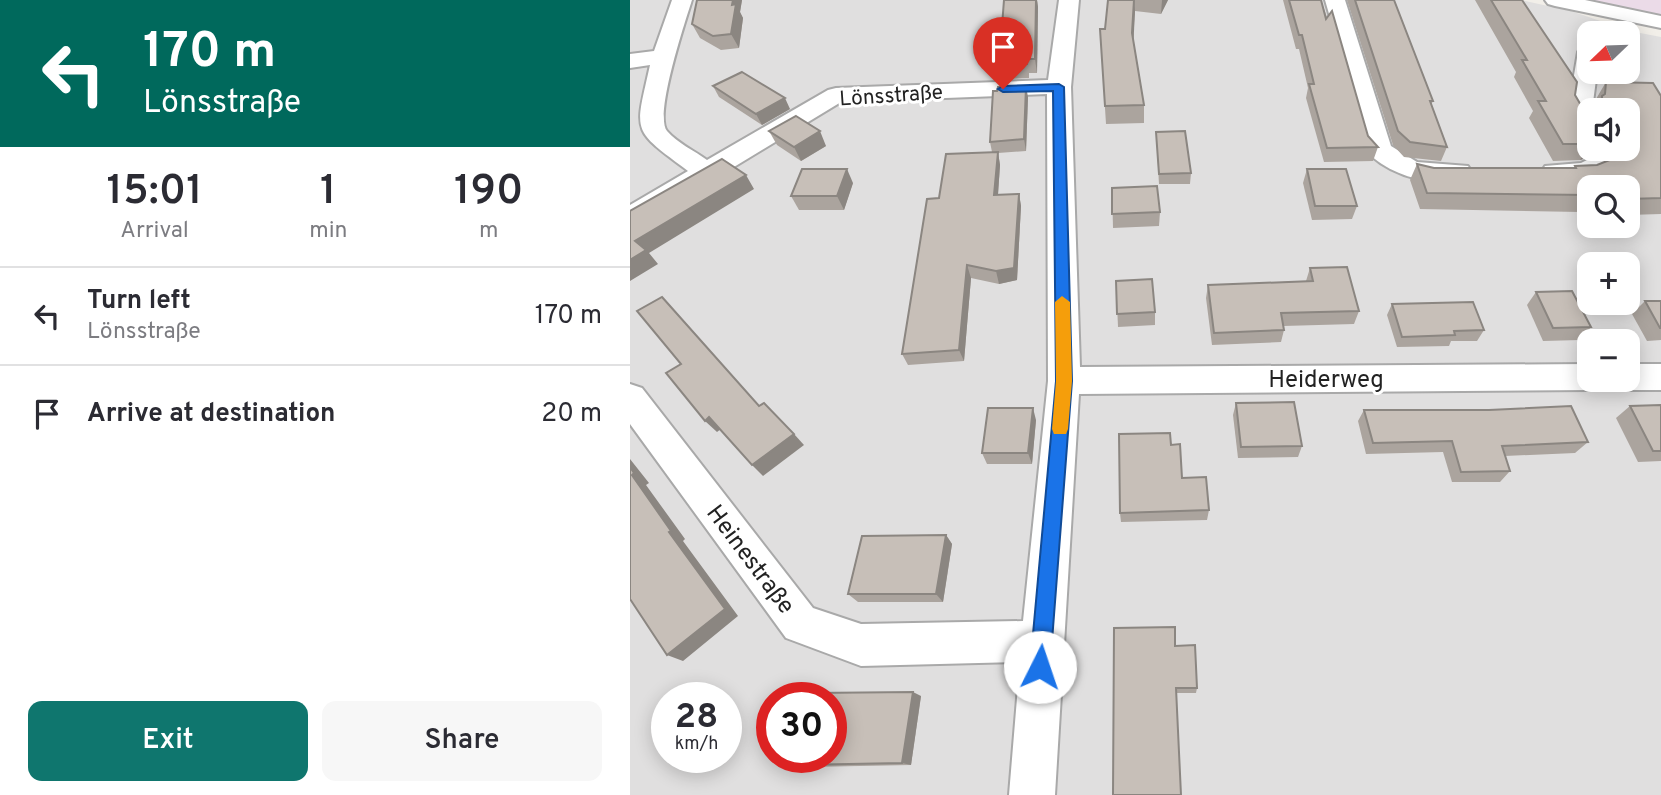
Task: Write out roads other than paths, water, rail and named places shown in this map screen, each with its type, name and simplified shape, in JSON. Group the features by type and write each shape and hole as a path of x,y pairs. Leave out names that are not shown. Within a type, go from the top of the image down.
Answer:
{"street":[{"path":"682,0 663,55 650,122 658,137 705,172"},
{"path":"1032,795 1064,381 1059,87 1069,0"},
{"path":"1335,0 1379,149 1394,164 1427,173 1479,172"},
{"path":"1555,0 1661,22"},
{"path":"1596,21 1598,9"},
{"path":"630,61 663,55"},
{"name":"Lönsstraße","path":"630,217 836,95 1059,87"},
{"path":"1532,172 1585,171 1603,161"},
{"name":"Heiderweg","path":"1064,381 1577,377"},
{"path":"1640,377 1661,377"},
{"name":"Heinestraße","path":"630,398 800,624 861,645 1042,641"}]}
